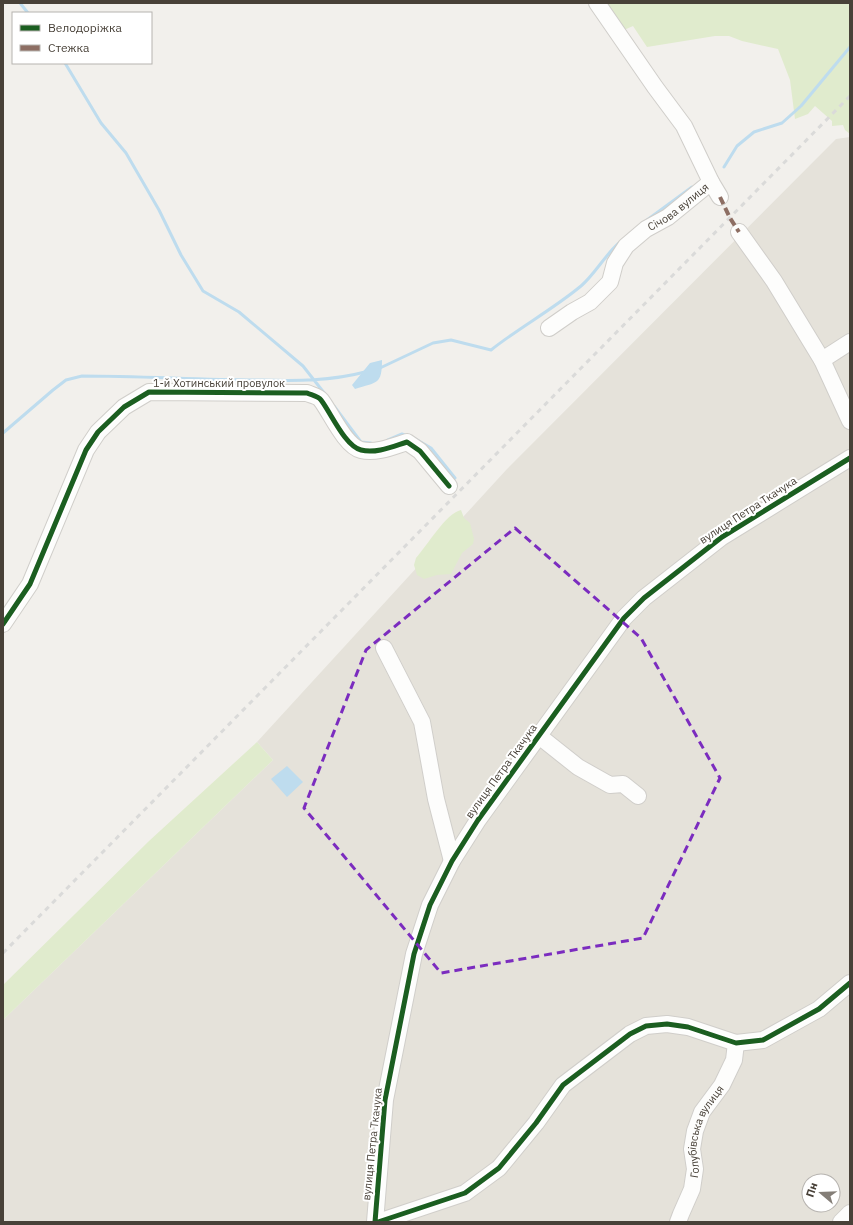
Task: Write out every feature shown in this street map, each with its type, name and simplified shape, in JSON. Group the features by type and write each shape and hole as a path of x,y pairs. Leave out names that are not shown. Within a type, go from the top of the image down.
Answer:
{"street":[{"name":"Січова вулиця","path":"549,328 590,302 610,282 615,263 626,246 646,229 668,217 711,182 684,126 597,3"},
{"path":"711,182 720,197"},
{"path":"739,232 774,281 822,360 850,421"},
{"path":"822,360 850,342"},
{"name":"1-й Хотинський провулок","path":"3,624 30,584 86,450 98,432 124,407 149,392 307,393 320,398 342,433 354,446 362,450 377,450 407,442 420,451 449,486"},
{"name":"вулиця Петра Ткачука","path":"376,1222 386,1100 413,962 430,905 452,862 478,820 624,618 644,598 722,537 850,458"},
{"path":"384,648 422,722 436,799 452,862"},
{"path":"539,736 578,767 610,785 623,784 638,796"},
{"path":"376,1222 465,1193 499,1168 536,1123 563,1085 630,1034 646,1026 668,1024 688,1027 736,1043 763,1040 819,1009 850,983"},
{"name":"Голубівська вулиця","path":"678,1222 692,1189 695,1169 692,1149 695,1131 702,1112 722,1085 734,1060 736,1043"},
{"path":"841,1222 850,1213"}],"highlighted area":[{"path":"515,528 641,638 720,778 643,938 441,973 304,808 366,650"}],"shaded area":[{"path":"850,137 850,1222 3,1222 3,1020 273,760 257,742 507,469 836,139"}],"green space":[{"path":"604,3 850,3 850,134 845,130 843,125 832,126 832,121 815,106 808,114 795,119 790,80 778,49 742,41 729,36 715,36 647,47 633,26 624,30"},
{"path":"461,510 464,518 470,523 474,539 473,544 462,553 451,574 437,575 424,579 417,575 414,565 416,558 443,523 455,512"},
{"path":"257,742 273,760 3,1020 3,985 149,841"}],"water":[{"path":"382,360 381,374 377,381 355,389 352,385 370,363"},
{"path":"287,766 303,782 287,797 271,779"}],"waterway":[{"path":"20,3 27,12"},
{"path":"724,167 737,146 754,132 782,123 801,106 850,47"},
{"path":"66,64 101,123 126,153 159,210 181,255 203,291 239,312 303,366 325,394"},
{"path":"647,220 692,187"},
{"path":"380,368 433,343 451,340 491,350 581,286 619,243"},
{"path":"3,433 66,380 82,376 301,380 327,379 365,372"},
{"path":"334,406 361,442 371,443"},
{"path":"388,440 402,434 407,436"},
{"path":"412,437 431,448 455,478"}],"railway":[{"path":"3,953 850,96"}],"marked path":[{"path":"720,197 730,218 739,232"}],"cycle path":[{"path":"3,624 30,584 86,450 98,432 124,407 149,392 307,393 321,400 344,436 355,447 361,450 373,451 407,442 420,451 449,486"},
{"path":"375,1222 385,1100 414,954 430,905 452,861 478,820 624,618 644,598 722,537 850,458"},
{"path":"378,1222 465,1193 499,1168 536,1123 563,1085 630,1034 646,1026 667,1024 688,1027 736,1043 763,1040 819,1009 850,983"}]}
